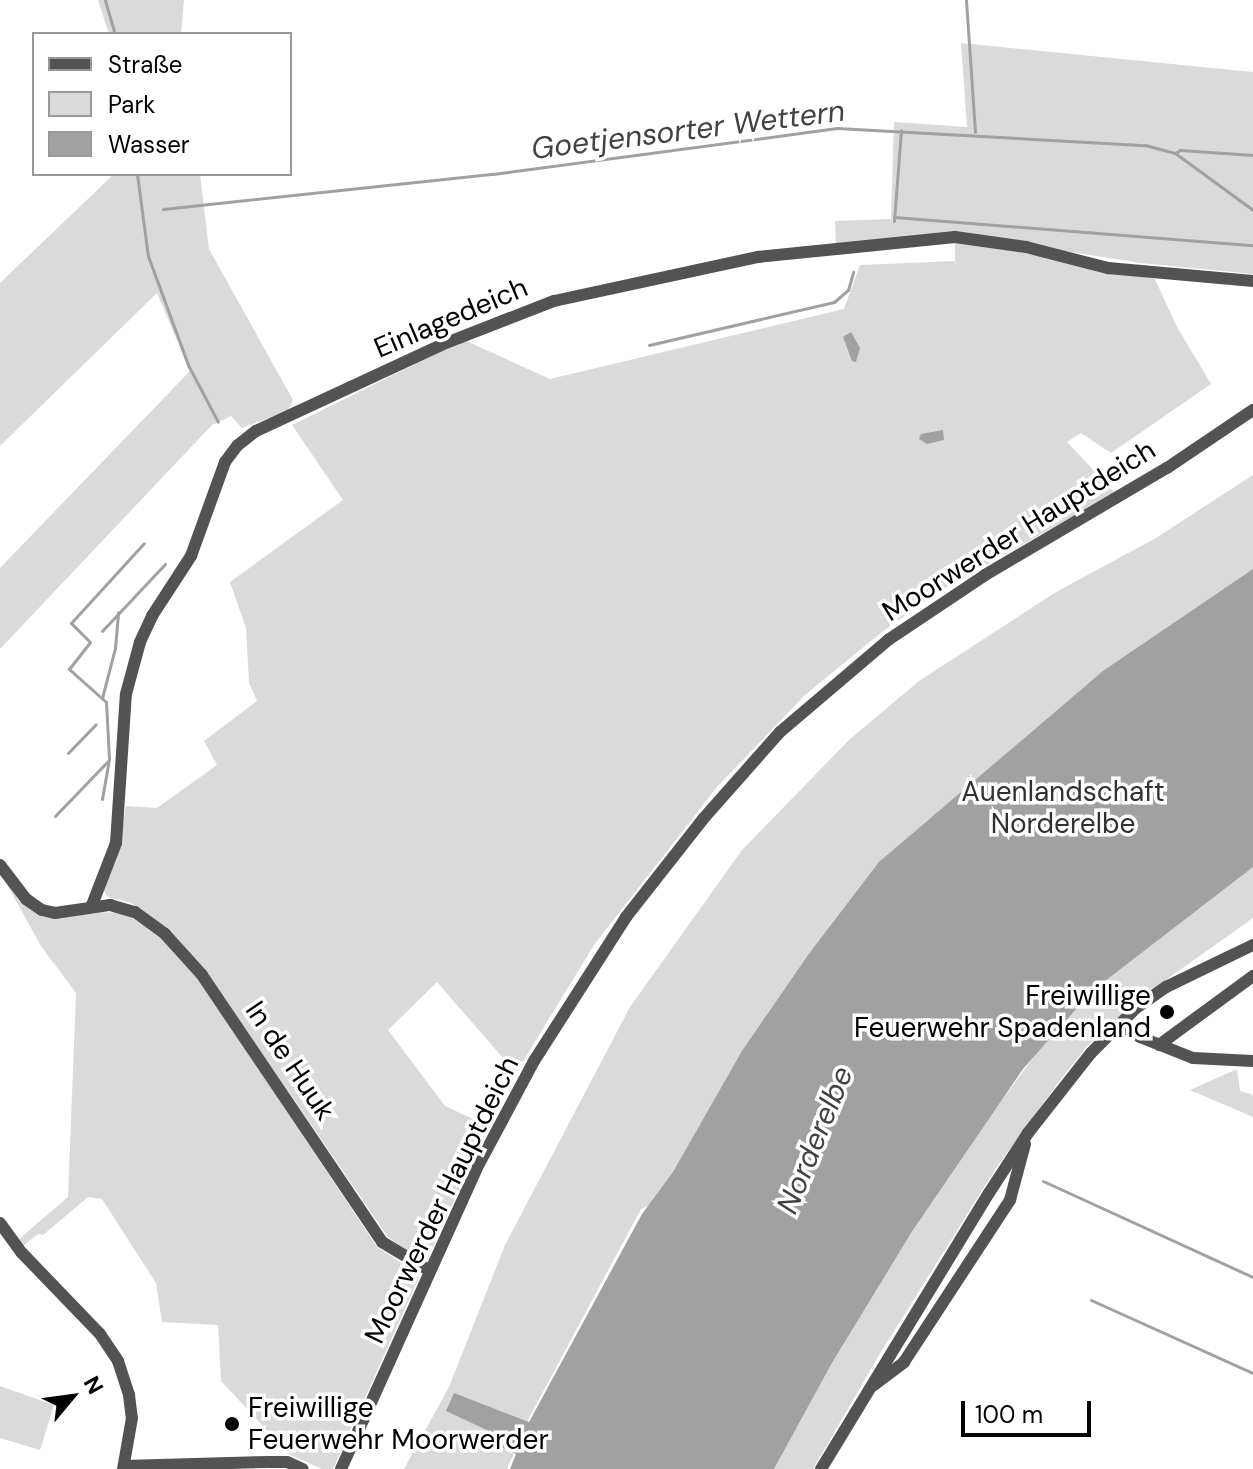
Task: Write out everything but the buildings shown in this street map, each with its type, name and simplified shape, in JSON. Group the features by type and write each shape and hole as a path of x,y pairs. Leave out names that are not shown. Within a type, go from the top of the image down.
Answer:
{"street":[{"name":"Einlagedeich","path":"92,905 116,843 125,706 136,653 152,616 195,548 225,462 238,445 256,431 446,343 554,301 758,257 955,237 1026,247 1108,268 1253,281"},
{"name":"Moorwerder Hauptdeich","path":"341,1469 430,1271 512,1102 603,951 703,819 780,732 849,670 915,620 1027,549 1167,468 1253,410"},
{"path":"0,865 26,899 55,913 92,905"},
{"name":"In de Huuk","path":"92,905 110,905 135,912 184,954 382,1242 430,1271"},
{"path":"825,1465 868,1389 1028,1133 1091,1053 1119,1024 1166,987 1253,945"},
{"path":"1159,1045 1253,976"},
{"path":"1119,1024 1159,1045 1213,1061 1253,1061"},
{"path":"868,1389 904,1362 1010,1200 1028,1133"},
{"path":"0,1223 22,1253 100,1334 118,1361 129,1395 132,1418 123,1467 287,1462 303,1469"}],"green space":[{"path":"98,0 184,0 181,32 108,32"},
{"path":"961,43 1253,72 1253,274 1141,263 956,234 836,245 835,221 891,219 894,122 967,127"},
{"path":"112,176 200,176 209,249 293,400 288,411 242,428 231,416 212,425 0,649 0,568 190,371 157,293 0,446 0,283"},
{"path":"955,239 1155,279 1176,325 1211,384 1111,453 1081,433 1067,442 1115,493 938,592 882,632 805,695 717,787 594,945 516,1073 437,982 388,1030 445,1106 488,1126 427,1260 410,1253 388,1237 206,971 169,930 131,903 108,897 103,890 117,858 126,806 157,808 217,765 204,741 257,701 249,683 246,628 230,582 343,500 292,425 464,340 550,379 844,309 860,265 955,261"},
{"name":"Auenlandschaft Norderelbe","path":"1253,475 1253,918 1132,1004 1087,1046 998,1165 879,1355 813,1469 774,1469 832,1363 913,1230 964,1151 1053,1031 641,1209 529,1418 507,1469 404,1469 449,1387 505,1245 630,1007 742,850 850,739 919,681 1056,592 1156,538"},
{"path":"0,872 20,902 53,918 97,912 125,913 161,938 198,978 377,1247 420,1275 333,1469 322,1469 289,1454 221,1381 218,1325 162,1322 156,1283 102,1199 88,1197 43,1235 38,1234 23,1246 18,1240 68,1197 76,993 41,946"},
{"path":"1237,1069 1240,1091 1253,1095 1253,1117 1190,1090"},
{"path":"0,1386 54,1405 40,1450 0,1438"}],"water":[{"path":"851,332 860,348 856,362 852,361 843,337"},
{"path":"943,430 944,440 927,444 919,439 921,434"},
{"name":"Norderelbe","path":"1253,569 1253,867 1092,991 1023,1069 913,1230 832,1363 774,1469 510,1469 516,1454 494,1443 493,1433 446,1411 454,1393 529,1422 642,1214 673,1172 742,1051 808,955 879,862 1103,671"}],"waterway":[{"path":"105,0 114,32"},
{"path":"966,0 975,132"},
{"name":"Goetjensorter Wettern","path":"163,209 493,174 837,128 1145,145 1175,153 1253,210"},
{"path":"894,221 901,130"},
{"path":"1175,153 1180,150 1253,155"},
{"path":"137,176 148,256 188,365 218,422"},
{"path":"894,217 1253,245"},
{"path":"649,345 834,302 848,290 853,272"},
{"path":"102,799 109,759 106,702 69,669 90,642 71,623 144,543"},
{"path":"102,631 165,564"},
{"path":"102,698 115,648 118,612"},
{"path":"68,753 96,724"},
{"path":"55,816 108,761"},
{"path":"1043,1181 1253,1277"},
{"path":"1091,1300 1253,1373"}],"place":[{"name":"Freiwillige Feuerwehr Spadenland","path":"1167,1012"},
{"name":"Freiwillige Feuerwehr Moorwerder","path":"232,1424"}]}
